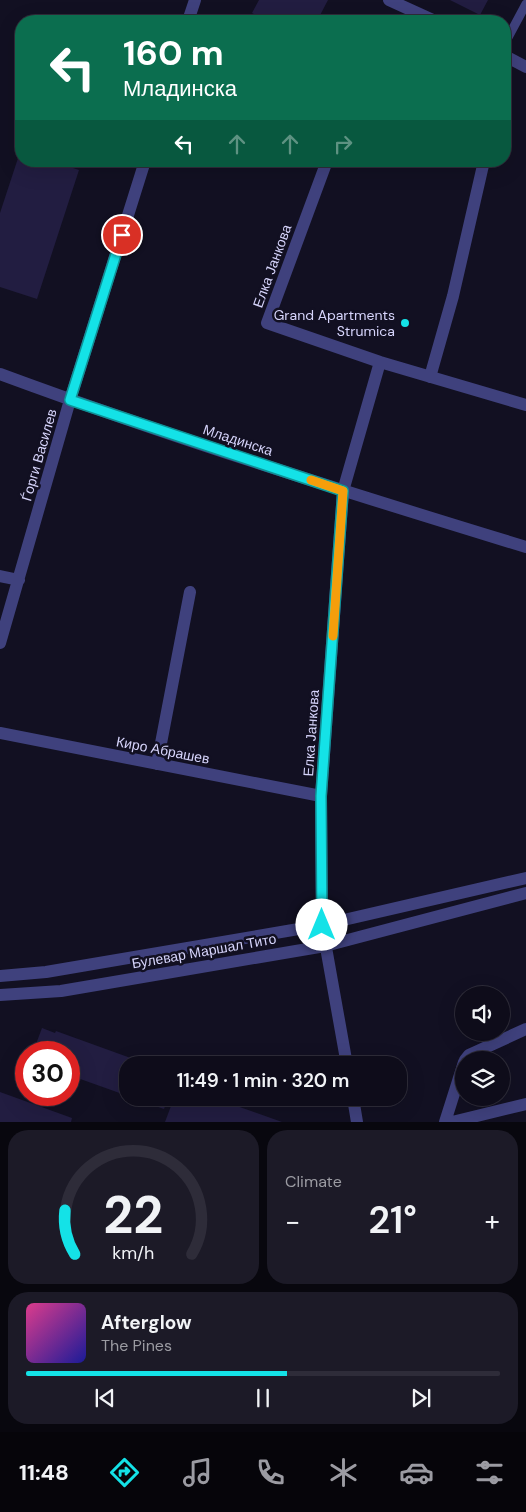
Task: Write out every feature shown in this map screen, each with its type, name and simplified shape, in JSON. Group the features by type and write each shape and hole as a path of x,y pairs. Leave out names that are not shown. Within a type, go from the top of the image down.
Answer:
{"street":[{"path":"190,15 195,0"},
{"path":"389,0 422,15"},
{"path":"511,59 526,67"},
{"name":"Ѓорги Василев","path":"0,643 70,400 143,167"},
{"name":"Елка Јанкова","path":"325,167 267,323 380,362 526,405"},
{"path":"430,377 453,296 483,167"},
{"name":"Елка Јанкова","path":"345,1056 322,925 321,796 343,491 380,362"},
{"name":"Младинска","path":"0,374 70,400 343,491 526,547"},
{"path":"0,576 19,580"},
{"path":"157,764 190,592"},
{"name":"Киро Абрашев","path":"0,733 321,796"},
{"name":"Булевар Маршал Тито","path":"0,976 46,972 322,925 526,878"},
{"name":"Булевар Маршал Тито","path":"0,995 61,991 325,946 526,893"},
{"path":"478,1051 526,1028"},
{"path":"445,1122 455,1092"},
{"path":"452,1122 526,1104"},
{"path":"355,1106 358,1122"}],"lane":[{"path":"511,32 526,4"}],"building":[{"path":"259,0 328,0 320,15 256,15 252,13"},
{"path":"450,0 488,0 480,15"},
{"path":"15,167 70,167 79,170 37,299 0,287 0,213"},
{"path":"42,1028 55,1033 56,1031 125,1056 119,1056 119,1093 80,1079 80,1041 37,1041"},
{"path":"0,1092 15,1097 15,1106 39,1106 72,1118 71,1122 0,1122"},
{"path":"171,1106 237,1106 282,1122 165,1122"}],"slow traffic":[{"path":"311,480 343,491 333,636"}],"place":[{"name":"Grand Apartments Strumica","path":"405,323"}],"route":[{"path":"122,235 70,400 343,491 321,796 322,925"}]}
